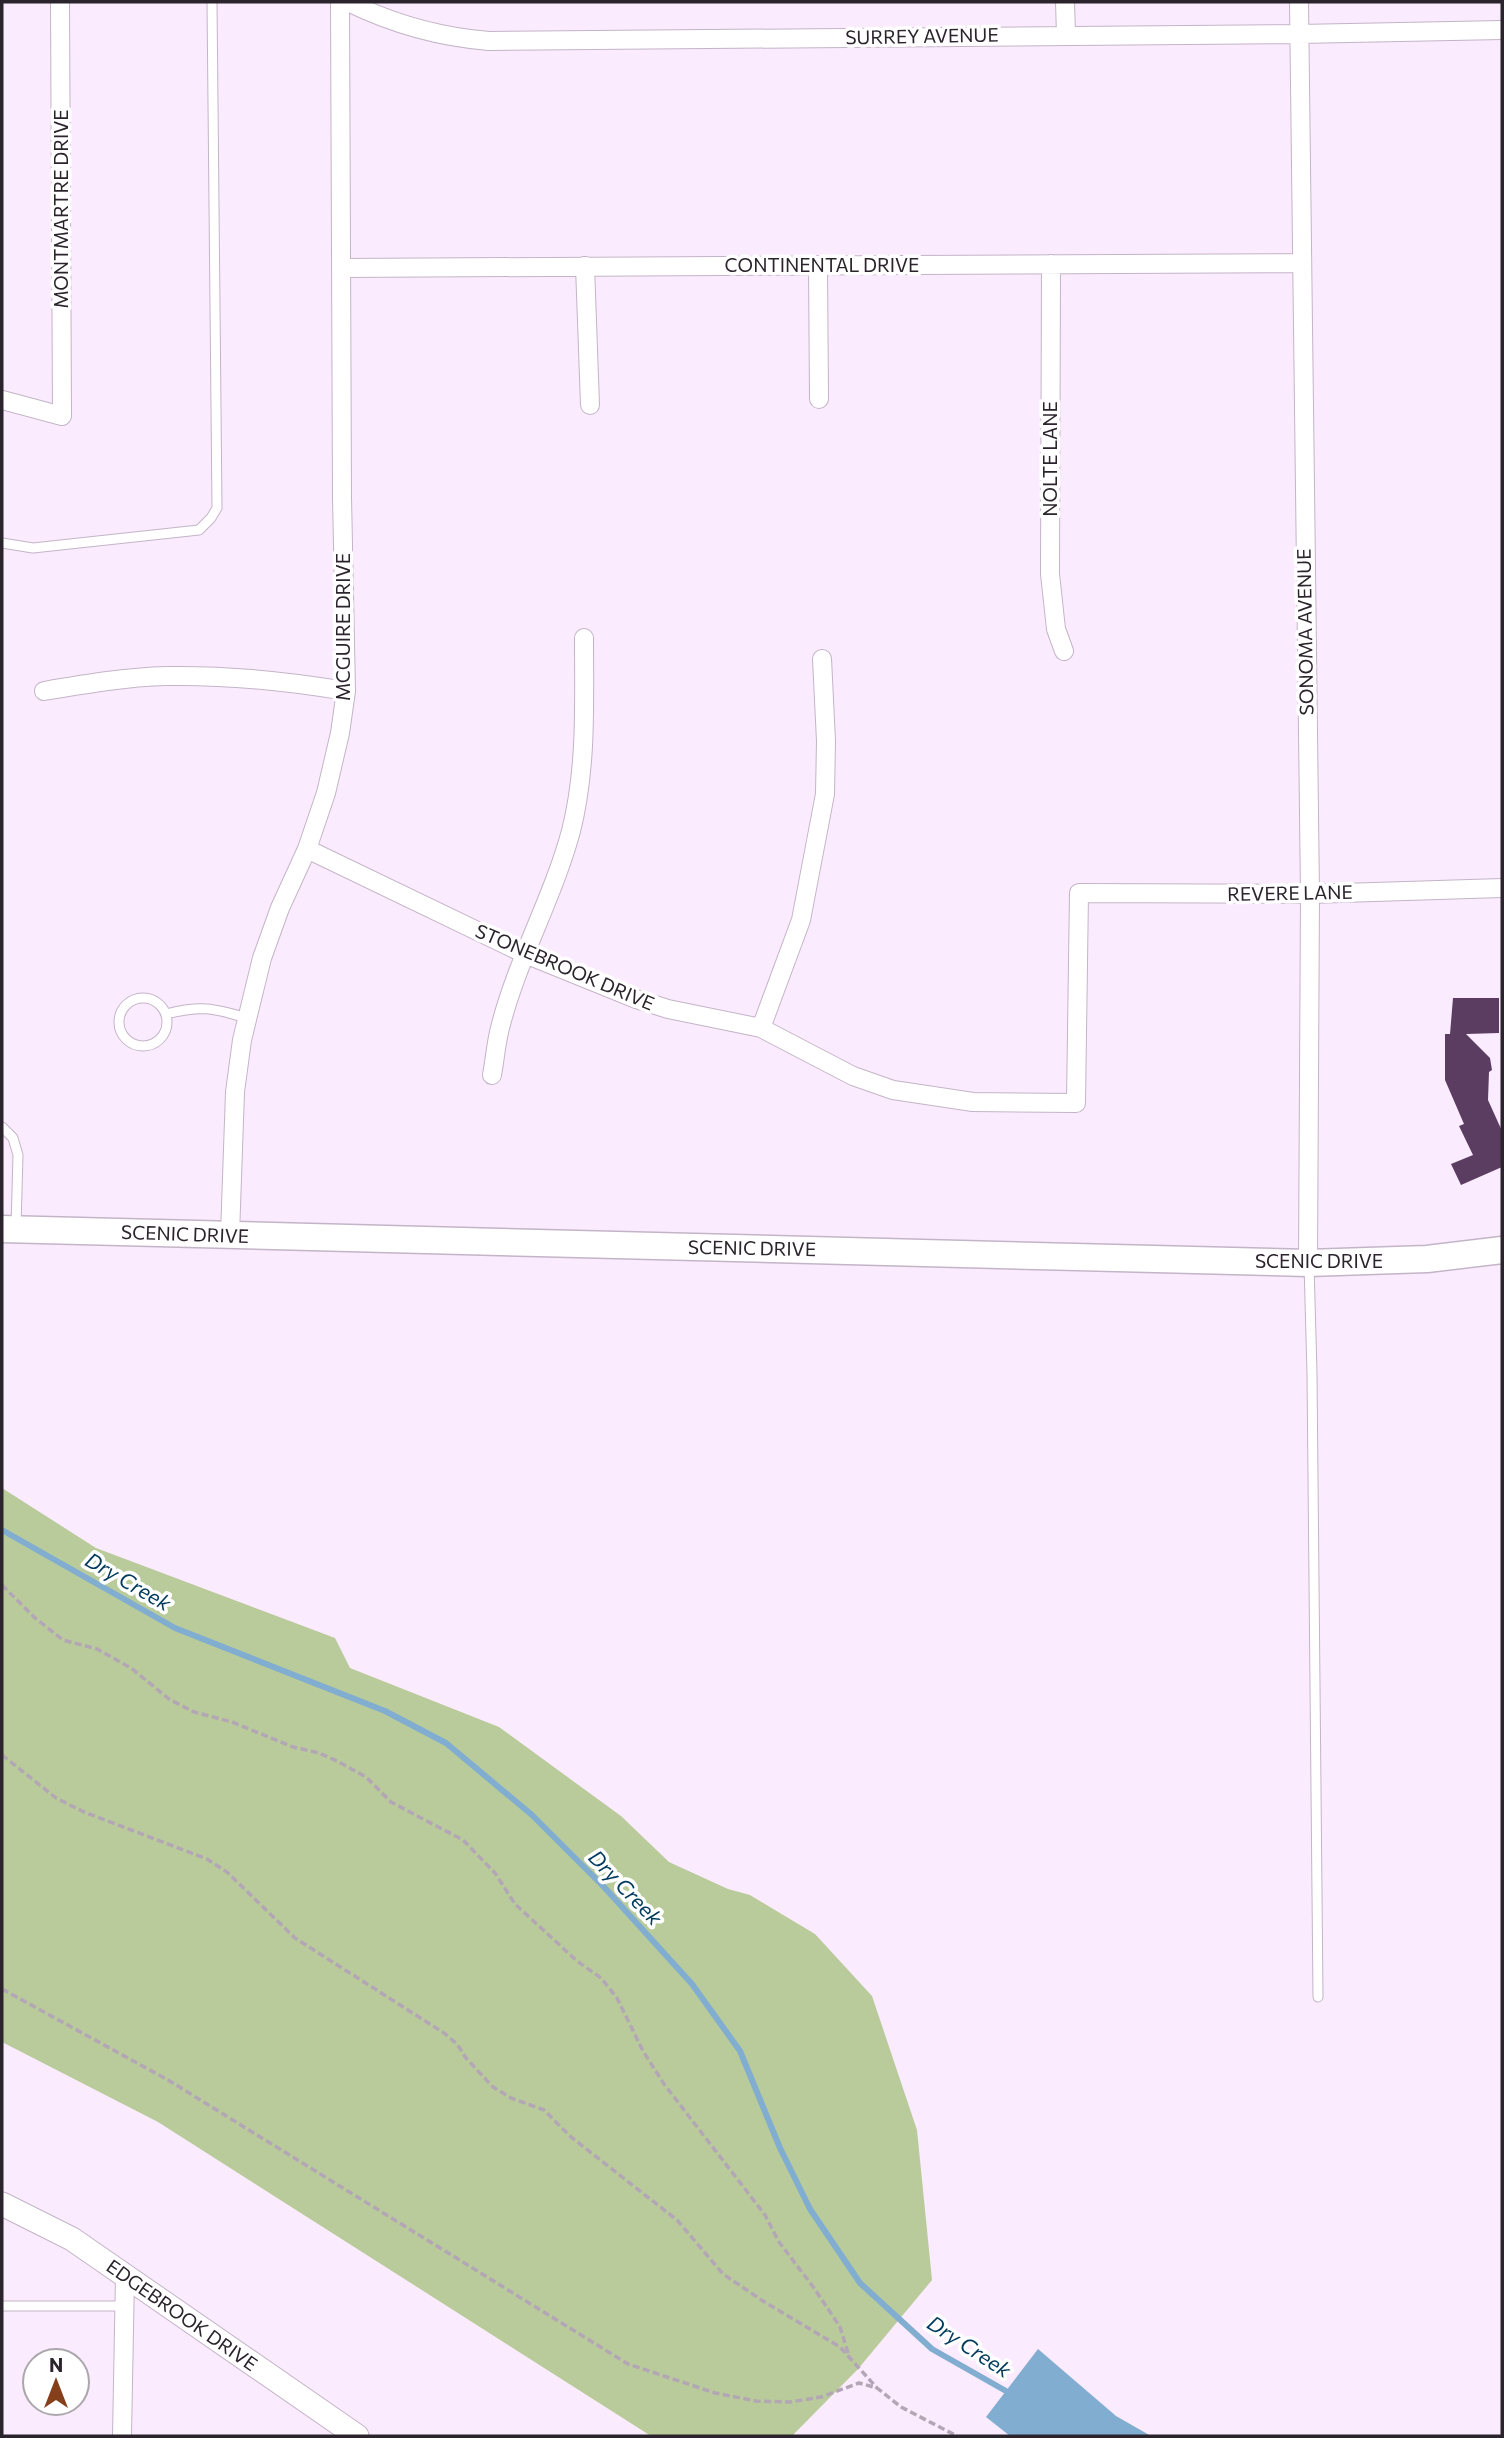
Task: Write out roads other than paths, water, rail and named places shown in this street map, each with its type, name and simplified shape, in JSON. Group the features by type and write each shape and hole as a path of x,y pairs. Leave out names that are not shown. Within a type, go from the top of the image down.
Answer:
{"main road":[{"name":"SCENIC DRIVE","path":"9,1229 1308,1263 1427,1259 1502,1250"}],"street":[{"name":"MONTMARTRE DRIVE","path":"2,400 62,416 60,2"},
{"name":"MCGUIRE DRIVE","path":"230,1235 235,1092 247,1018 262,958 307,849 326,793 340,733 346,691 342,497 340,2"},
{"name":"SURREY AVENUE","path":"348,2 376,16 418,30 461,39 489,41 1502,30"},
{"path":"1065,2 1066,35"},
{"name":"SONOMA AVENUE","path":"1299,2 1310,894 1308,1263"},
{"name":"CONTINENTAL DRIVE","path":"342,268 1301,263"},
{"name":"NOLTE LANE","path":"1051,264 1050,574 1056,629 1064,651"},
{"path":"818,265 819,399"},
{"path":"585,266 590,405"},
{"path":"492,1075 500,1027 525,954 556,880 572,827 581,774 584,728 584,638"},
{"path":"761,1028 801,920 825,794 826,741 822,659"},
{"path":"44,691 108,680 178,676 243,677 346,691"},
{"name":"STONEBROOK DRIVE","path":"307,849 525,954 636,999 668,1009 761,1028 853,1076 893,1090 973,1102 1076,1103"},
{"name":"REVERE LANE","path":"1076,1103 1079,893 1310,894 1502,888"},
{"name":"EDGEBROOK DRIVE","path":"2,2204 72,2239 357,2436"},
{"path":"122,2436 125,2276"}],"lane":[{"path":"2,543 33,548 199,530 211,519 217,508 212,2"},
{"path":"135,999 154,1000 166,1014 168,1024 165,1033 151,1045 132,1044 120,1030 118,1020 121,1011 127,1003 135,999"},
{"path":"166,1014 187,1009 212,1008 247,1018"},
{"path":"2,1128 13,1138 19,1155 9,1229"},
{"path":"1308,1263 1312,1373 1318,1997"},
{"path":"2,2306 125,2306"}],"water":[{"path":"1038,2349 1116,2416 1151,2436 1010,2436 986,2417"}],"waterway":[{"name":"Dry Creek","path":"2,1530 175,1628 385,1711 446,1743 532,1815 604,1887 692,1984 740,2051 780,2148 810,2209 860,2283 932,2349 1013,2395"}]}
